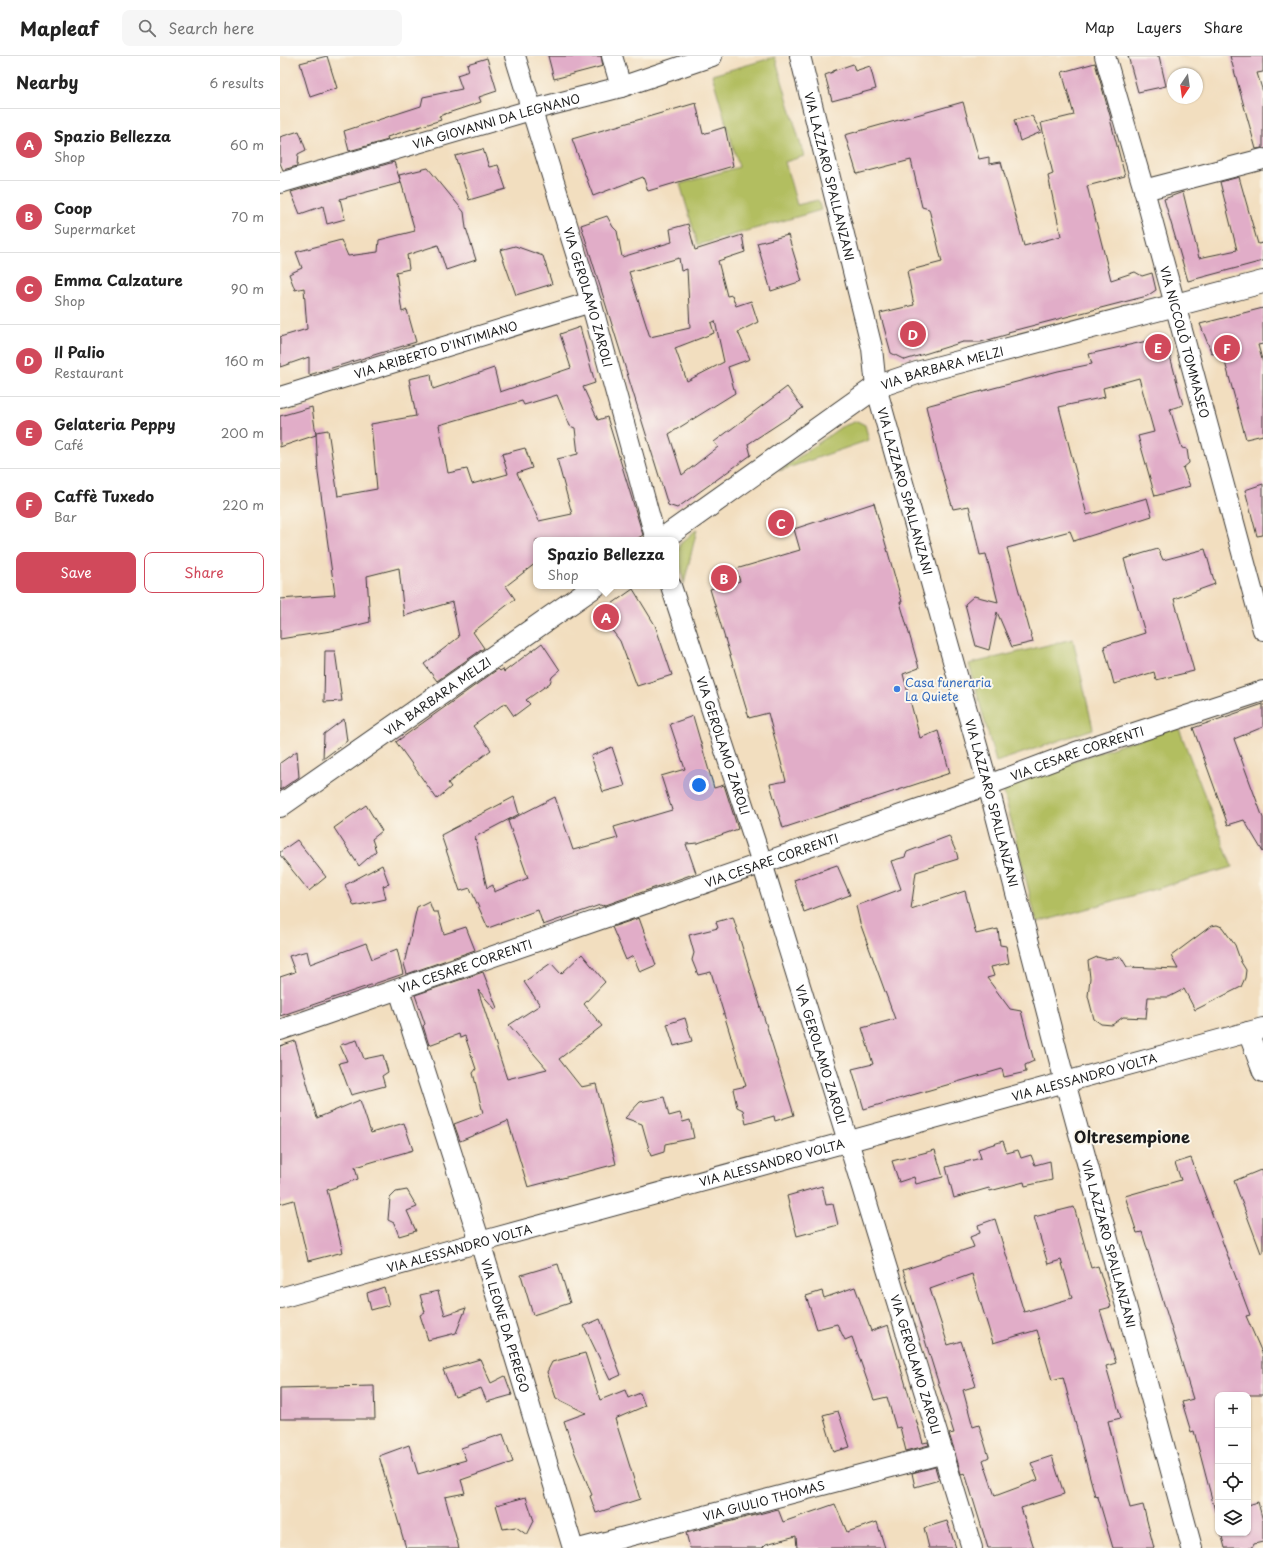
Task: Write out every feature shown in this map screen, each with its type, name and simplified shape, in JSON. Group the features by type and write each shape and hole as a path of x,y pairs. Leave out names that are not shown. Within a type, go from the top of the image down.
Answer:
{"street":[{"name":"VIA GEROLAMO ZAROLI","path":"515,56 591,302 655,537"},
{"path":"612,56 621,86"},
{"name":"VIA GIOVANNI DA LEGNANO","path":"280,183 531,110 621,86 712,56"},
{"name":"VIA LAZZARO SPALLANZANI","path":"800,56 872,348 876,386 988,785 1065,1082 1192,1548"},
{"name":"VIA NICCOLÒ TOMMASEO","path":"1105,56 1144,190 1263,630"},
{"path":"1144,190 1263,158"},
{"name":"VIA BARBARA MELZI","path":"665,537 876,386 917,373 1263,282"},
{"name":"VIA ARIBERTO D'INTIMIANO","path":"280,397 591,302"},
{"name":"VIA BARBARA MELZI","path":"280,806 592,589"},
{"name":"VIA GEROLAMO ZAROLI","path":"672,589 762,863 972,1548"},
{"name":"VIA CESARE CORRENTI","path":"280,1030 988,785 1076,752 1263,691"},
{"name":"VIA LEONE DA PEREGO","path":"399,990 480,1242 573,1548"},
{"path":"1256,1030 1263,1072"},
{"name":"VIA ALESSANDRO VOLTA","path":"280,1298 1256,1030"},
{"name":"VIA GIULIO THOMAS","path":"583,1548 944,1453"}],"green space":[{"path":"775,57 804,156 785,162 797,205 818,200 821,210 698,245 680,184 739,167 712,75"},
{"path":"857,421 865,425 869,440 779,471 841,427"},
{"path":"697,529 684,584 679,558 680,544"},
{"path":"1073,639 1093,729 996,762 969,664"},
{"path":"1178,726 1232,867 1037,923 1002,785"}],"building":[{"path":"327,56 337,88 310,97 300,63"},
{"path":"548,56 601,56 603,66 554,79"},
{"path":"1128,56 1159,56 1166,86 1138,92"},
{"path":"1230,56 1263,56 1263,72 1257,73 1263,92 1263,148 1256,149"},
{"path":"487,58 497,91 479,97 481,102 439,116 441,120 387,137 388,140 349,151 344,131 421,106 423,97 462,89 457,75 469,71 467,64"},
{"path":"1095,63 1125,176 1087,186 1111,280 1135,272 1142,276 1152,273 1156,290 1147,296 1008,332 1009,334 981,342 963,342 905,360 891,353 880,313 914,305 907,271 942,262 929,209 922,207 911,160 857,174 845,135 963,102 979,159 989,157 989,164 1001,162 1024,246 1061,236 1048,176 1053,174 1041,123 1074,115 1062,72"},
{"path":"853,64 855,71 870,66 876,89 832,101 825,75"},
{"path":"696,103 703,134 725,127 733,166 648,191 643,177 593,196 572,139"},
{"path":"1032,116 1041,132 1020,141 1014,120"},
{"path":"299,131 306,150 298,154 297,166 283,170 280,163 280,137"},
{"path":"483,149 489,167 498,165 506,189 469,200 455,156"},
{"path":"394,162 401,183 340,199 345,219 327,224 323,206 300,214 291,192"},
{"path":"428,168 464,212 466,228 476,260 446,270 438,245 407,255 409,269 396,272 402,312 407,310 416,342 309,375 309,357 280,367 280,337 307,329 304,288 295,290 289,274 302,268 296,252 341,240 348,256 378,252 379,240 415,231 399,175"},
{"path":"1239,177 1258,244 1263,243 1263,261 1188,281 1164,199 1183,192 1199,258 1237,250 1220,182"},
{"path":"607,216 617,231 622,257 672,242 670,229 688,224 695,250 742,235 745,252 718,261 727,296 732,295 736,306 751,301 758,322 738,332 750,359 728,367 735,393 669,434 682,475 718,447 714,442 787,387 803,408 748,444 751,455 677,508 668,505 581,225","holes":["679,258 681,271 687,269 690,328 650,337 629,272","715,321 724,362 687,381 675,348 714,333 711,323"]},
{"path":"788,235 802,281 771,291 757,243"},
{"path":"515,246 543,256 552,284 516,295 500,250"},
{"path":"1263,308 1263,344 1258,345 1263,363 1263,435 1246,439 1222,351 1212,354 1200,324"},
{"path":"580,327 595,383 583,387 598,420 607,417 643,535 640,537 533,537 533,565 506,586 515,599 473,632 484,648 437,681 424,664 459,637 452,602 404,616 399,568 367,576 370,622 337,630 280,639 280,599 335,595 318,473 316,432 328,430 338,496 377,489 371,424 416,416 409,379 431,374 433,389 494,368 500,392 571,368 560,334","holes":["557,395 570,426 575,428 578,454 557,459 572,514 539,521 517,473 532,468 525,448 502,454 508,474 472,484 467,469 448,473 439,425 522,401 524,405"]},
{"path":"1165,337 1183,405 1170,409 1182,448 1187,449 1189,463 1183,468 1190,486 1155,496 1138,436 1154,432 1139,378 1103,388 1105,397 1059,407 1087,515 1147,498 1152,516 1074,541 1070,531 1007,548 1033,642 1012,647 997,612 989,650 976,646 965,604 974,596 998,602 986,554 980,555 969,506 953,509 941,469 926,406 1058,371 1092,364 1089,354"},
{"path":"312,407 316,435 280,447 280,416"},
{"path":"1263,484 1263,535 1257,536 1245,490"},
{"path":"874,503 919,668 903,674 920,738 938,731 950,773 783,828 770,784 786,781 768,713 749,718 710,589 740,581 736,569 800,550 794,529"},
{"path":"1158,549 1163,560 1205,549 1215,584 1174,599 1194,671 1156,680 1154,672 1114,684 1104,646 1145,633 1124,559"},
{"path":"633,589 655,625 672,675 637,686 620,641 599,613"},
{"path":"542,643 560,670 552,677 550,683 526,700 530,704 514,716 505,703 473,726 491,750 448,783 451,787 437,799 396,742 498,669 500,671 503,669 504,672"},
{"path":"325,651 335,651 342,701 324,702"},
{"path":"1263,704 1263,727 1234,739 1263,818 1263,852 1244,820 1228,825 1193,728"},
{"path":"693,716 714,788 724,785 738,829 698,843 686,844 696,873 603,906 600,905 543,925 538,910 488,928 470,888 460,891 441,835 514,797 519,814 475,837 487,888 493,885 494,892 528,878 508,821 555,797 573,850 618,838 614,827 672,810 661,776 685,769 670,724"},
{"path":"344,719 347,741 323,759 324,734"},
{"path":"612,747 625,786 603,792 591,756"},
{"path":"297,751 299,777 280,790 280,763"},
{"path":"366,805 382,831 372,839 376,851 359,866 334,828"},
{"path":"949,836 958,859 916,872 911,909 965,891 976,934 998,929 1000,945 1006,946 1009,963 991,967 994,976 987,978 1010,1009 1021,1011 1034,1061 1025,1065 1026,1072 1004,1077 1002,1069 864,1109 852,1069 873,1064 862,1028 895,1019 860,923 856,906 901,889 891,861 905,857 907,852"},
{"path":"297,840 326,877 309,891 280,855 280,852"},
{"path":"382,865 389,884 383,886 386,899 354,906 345,885"},
{"path":"837,865 850,895 804,912 794,880"},
{"path":"429,901 433,912 438,912 444,934 466,927 475,950 407,974 404,964 417,907"},
{"path":"733,917 794,1115 775,1121 774,1116 746,1124 743,1110 737,1107 733,1089 746,1086 711,972 698,975 692,960 694,953 689,935 718,928 716,922"},
{"path":"639,918 656,965 640,972 633,956 626,960 612,927"},
{"path":"1217,925 1222,927 1235,945 1241,962 1246,970 1245,978 1241,987 1195,1010 1184,989 1169,997 1148,997 1146,1018 1123,1017 1112,1025 1101,1024 1094,1019 1088,996 1090,978 1088,961 1097,957 1105,959 1121,957 1127,967 1178,969 1171,956 1211,926"},
{"path":"366,943 372,959 397,949 403,974 280,1016 280,977 295,972 289,956 307,951 310,964"},
{"path":"582,954 605,982 584,1004 602,1026 559,1059 581,1087 596,1084 616,1164 528,1187 508,1121 460,1141 454,1124 483,1113 473,1073 476,1069 465,1036 460,1038 459,1034 429,1045 423,1026 425,1024 415,995 483,972 497,1008 495,1009 478,990 507,1079 547,1069 509,1025 540,1005 524,982 551,963 561,974"},
{"path":"685,1018 692,1041 674,1046 667,1024"},
{"path":"357,1040 364,1059 383,1055 388,1072 382,1076 385,1086 351,1095 339,1063 347,1061 340,1045"},
{"path":"295,1041 317,1118 360,1100 371,1133 404,1123 413,1150 355,1167 358,1179 327,1190 343,1252 308,1261 294,1200 280,1204 280,1046"},
{"path":"664,1097 669,1116 680,1113 683,1122 690,1120 694,1138 665,1144 664,1152 651,1156 642,1124 625,1118 640,1102"},
{"path":"1003,1141 1007,1153 1018,1150 1021,1158 1031,1155 1035,1165 1050,1161 1052,1180 1025,1186 1024,1182 990,1191 989,1188 954,1198 946,1167 981,1158 978,1149"},
{"path":"935,1150 943,1177 916,1184 914,1177 899,1182 892,1161"},
{"path":"1191,1158 1250,1315 1246,1316 1263,1355 1263,1395 1251,1395 1251,1392 1215,1392 1215,1511 1194,1431 1191,1432 1182,1402 1193,1399 1142,1232 1137,1233 1125,1196 1181,1180 1175,1163"},
{"path":"1263,1169 1263,1253 1261,1253 1234,1181"},
{"path":"822,1186 826,1205 833,1204 838,1225 797,1236 787,1196"},
{"path":"407,1190 417,1207 407,1211 416,1231 399,1236 394,1223 388,1220 390,1198 396,1192"},
{"path":"1074,1207 1091,1268 1098,1266 1111,1307 1100,1310 1116,1363 1106,1366 1121,1418 1108,1421 1130,1508 1143,1505 1154,1548 1113,1548 1098,1497 1095,1496 1063,1377 1052,1380 1037,1330 993,1343 972,1274 930,1289 948,1345 961,1341 976,1386 963,1390 973,1427 979,1425 989,1457 983,1460 995,1496 1038,1480 1031,1463 1052,1456 1064,1494 1021,1508 1034,1548 988,1548 965,1473 961,1474 949,1434 954,1433 903,1270 974,1247 970,1237 980,1233 978,1225 995,1219 1024,1312 1072,1298 1061,1260 1048,1264 1034,1217"},
{"path":"558,1264 570,1303 533,1315 521,1275"},
{"path":"384,1287 389,1305 371,1310 367,1293"},
{"path":"855,1287 871,1331 888,1325 923,1443 928,1442 929,1445 906,1451 900,1427 896,1428 887,1397 874,1400 852,1337 845,1340 837,1324 817,1329 806,1296 822,1291 824,1298"},
{"path":"438,1291 445,1315 466,1308 456,1333 428,1340 420,1315 425,1312 420,1295"},
{"path":"600,1319 621,1375 610,1380 584,1326"},
{"path":"585,1353 600,1400 625,1390 628,1398 640,1393 645,1406 615,1419 640,1499 596,1513 590,1496 592,1495 574,1451 564,1421 586,1413 556,1398 547,1372 552,1362"},
{"path":"480,1359 491,1383 505,1376 512,1395 487,1402 481,1388 455,1397 443,1370"},
{"path":"374,1386 375,1419 280,1419 280,1388"},
{"path":"838,1411 850,1447 834,1452 823,1415"},
{"path":"503,1434 513,1462 461,1480 465,1493 445,1497 459,1548 406,1548 379,1456 409,1445 418,1474 466,1460 461,1448"},
{"path":"935,1467 939,1480 915,1487 912,1473"},
{"path":"526,1497 534,1521 527,1535 516,1527 503,1529 496,1505"},
{"path":"1258,1502 1263,1521 1263,1542 1254,1544 1252,1548 1225,1548 1222,1536 1251,1536 1251,1504"},
{"path":"835,1504 847,1532 877,1522 885,1548 797,1548 796,1536 766,1544 762,1548 690,1548 686,1533 778,1509 783,1522"},
{"path":"947,1521 956,1548 929,1548 924,1528"}],"place":[{"name":"Il Palio","path":"913,334"},
{"name":"Gelateria Peppy","path":"1158,347"},
{"name":"Caffè Tuxedo","path":"1227,348"},
{"name":"Emma Calzature","path":"781,523"},
{"name":"Coop","path":"724,578"},
{"name":"Spazio Bellezza","path":"606,617"},
{"name":"Casa funeraria La Quiete","path":"897,689"}],"district":[{"name":"Oltresempione","path":"1132,1136"}]}
